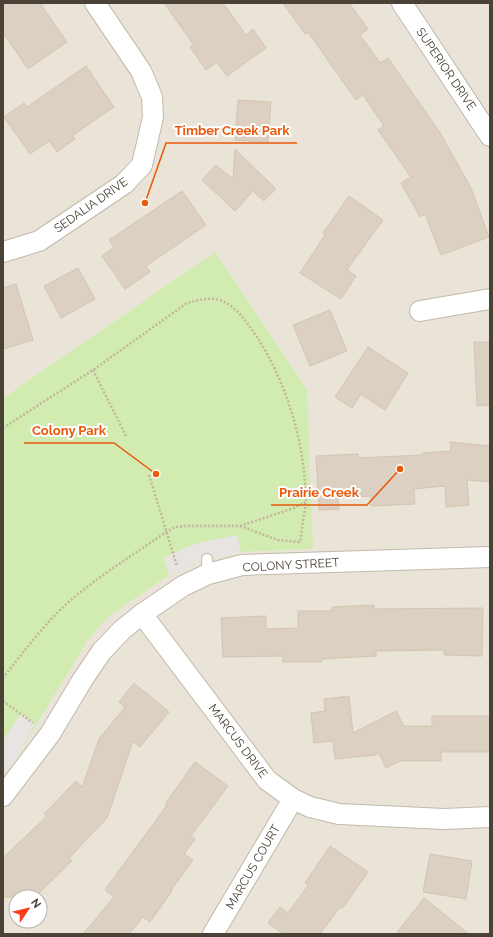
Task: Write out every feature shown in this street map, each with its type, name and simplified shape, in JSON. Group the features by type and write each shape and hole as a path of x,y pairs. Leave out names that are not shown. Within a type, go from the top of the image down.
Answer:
{"street":[{"name":"SEDALIA DRIVE","path":"3,252 39,241 124,184 142,165 153,117 152,97 141,71 95,3"},
{"name":"SUPERIOR DRIVE","path":"402,3 490,136"},
{"path":"420,311 490,299"},
{"name":"COLONY STREET","path":"6,786 50,734 83,679 102,651 122,630 142,614 208,567 490,557"},
{"name":"MARCUS DRIVE","path":"142,614 267,780 293,799 310,807 339,814 444,819 490,817"},
{"name":"MARCUS COURT","path":"213,934 293,799"}],"path":[{"path":"3,428 93,370 187,303 203,299 219,300 232,307 246,321 264,347 282,385 298,435 306,482 306,502 300,542 278,540 240,526"},
{"path":"93,370 126,436"},
{"path":"148,475 183,586"},
{"path":"3,678 39,632 60,609 83,590 166,532 175,527 183,526 240,526 294,508 306,502"},
{"path":"3,701 50,734"}],"shaded area":[{"path":"3,3 490,3 490,934 3,934 3,774 18,755 88,640 109,616 169,575 183,568 207,559 241,552 312,549 215,252 3,398"},
{"path":"237,535 241,552 198,562 169,575 163,558 187,547 203,542"},
{"path":"21,713 35,724 18,755 3,774 3,740"}],"green space":[{"path":"215,252 307,390 313,549 241,552 198,562 169,575 109,616 88,640 18,755 3,774 3,398"}],"building":[{"path":"3,3 40,3 67,42 28,69 3,33"},
{"path":"164,3 223,3 246,35 253,29 266,48 227,76 217,62 206,70 190,47 193,44"},
{"path":"283,3 349,3 368,29 360,35 380,63 388,58 439,131 471,188 489,237 441,255 425,214 420,217 401,183 411,177 378,130 384,126 363,95 356,100 308,32 305,34"},
{"path":"86,66 114,107 72,136 75,139 57,152 49,141 30,154 4,117 24,103 27,107"},
{"path":"238,100 271,102 268,142 235,140"},
{"path":"235,149 276,189 264,201 253,191 235,211 202,180 216,165 233,179"},
{"path":"182,191 206,225 146,266 150,272 125,289 102,256 114,247 109,240"},
{"path":"349,196 383,220 347,270 356,276 341,299 300,273 325,235 323,233"},
{"path":"78,268 95,299 61,318 44,286"},
{"path":"16,284 33,340 3,349 3,288"},
{"path":"330,310 347,351 310,366 293,325"},
{"path":"474,342 490,342 490,405 477,406"},
{"path":"368,347 408,373 385,410 361,394 352,408 335,397"},
{"path":"450,442 490,446 490,482 467,480 469,505 446,507 445,486 414,489 415,504 371,506 371,496 338,498 339,509 319,510 316,456 358,454 358,458 423,455 423,453 451,451"},
{"path":"374,605 374,609 483,608 482,656 444,655 444,650 376,651 376,656 322,659 322,662 283,662 283,656 223,657 221,618 266,616 266,629 298,628 298,611 332,611 332,607"},
{"path":"134,683 169,712 140,747 133,741 107,818 69,858 72,861 43,889 8,889 8,897 3,897 3,858 47,816 44,814 76,781 82,787 99,739 125,707 119,702"},
{"path":"349,696 353,733 396,711 404,726 432,726 432,716 490,716 490,752 441,752 441,761 400,761 386,768 379,753 375,755 335,759 333,741 314,743 311,713 325,711 324,699"},
{"path":"195,762 228,786 191,836 195,839 184,854 193,860 150,922 143,917 129,934 83,934 114,897 105,890 167,805 165,804"},
{"path":"330,846 368,872 342,909 340,907 320,934 283,934 268,923 280,907 288,913 308,886 305,883"},
{"path":"430,854 472,861 466,899 423,892"},
{"path":"424,898 469,934 396,934"}],"place":[{"name":"Timber Creek Park","path":"145,203"},
{"name":"Prairie Creek","path":"400,469"},
{"name":"Colony Park","path":"156,474"}]}
